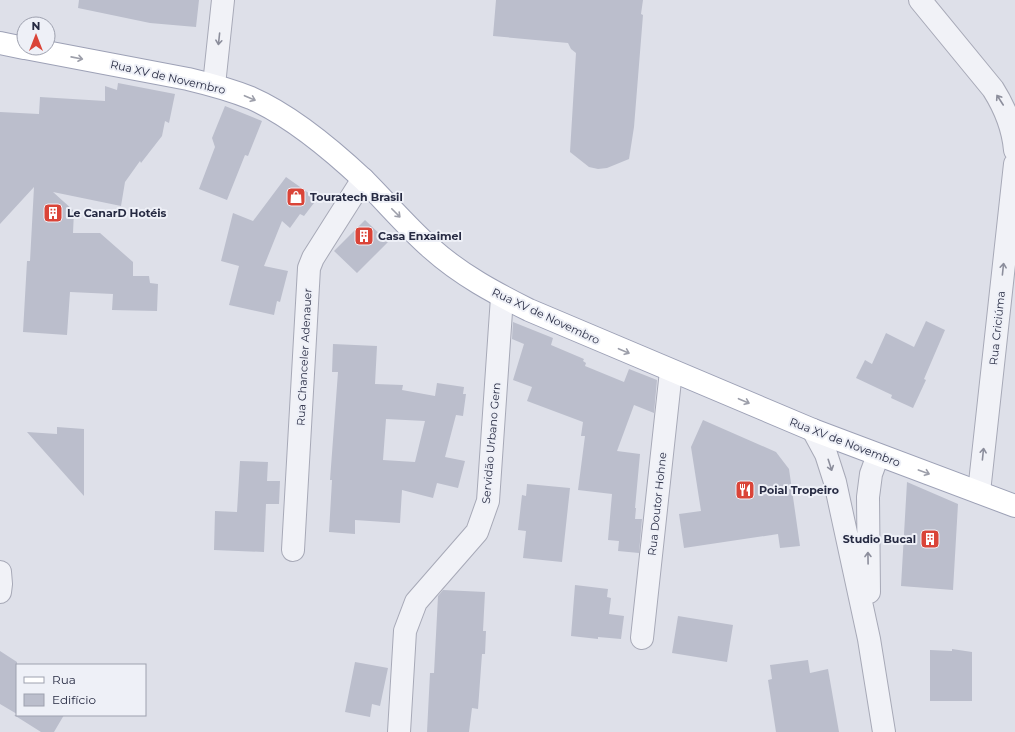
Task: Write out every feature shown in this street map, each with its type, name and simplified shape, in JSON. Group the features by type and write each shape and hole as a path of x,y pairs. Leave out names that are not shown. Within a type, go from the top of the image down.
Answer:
{"main road":[{"name":"Rua XV de Novembro","path":"0,43 16,46"},
{"name":"Rua XV de Novembro","path":"56,54 214,85 251,98 278,112 326,147 363,180 432,249 469,277 502,297 671,371 813,430 1015,506"}],"street":[{"path":"214,85 223,0"},
{"path":"920,0 993,89 1002,104 1012,130 1015,150"},
{"name":"Rua Criciúma","path":"979,492 1015,164"},
{"name":"Rua Chanceler Adenauer","path":"293,550 309,268 312,258 363,180"},
{"name":"Servidão Urbano Gern","path":"399,732 405,631 416,602 477,532 488,501 502,297"},
{"name":"Rua Doutor Hohne","path":"642,638 671,371"},
{"path":"813,430 826,454 835,482 869,639 884,732"},
{"path":"869,639 868,497 872,474 878,455"},
{"path":"0,572 0,592"}],"building":[{"path":"79,0 199,0 196,27 150,23 78,8"},
{"path":"496,0 643,0 634,127 629,159 607,168 598,169 589,167 570,152 576,53 571,49 568,43 493,36"},
{"path":"118,83 175,94 169,123 165,121 162,136 141,163 140,161 125,182 121,206 53,192 74,211 73,233 100,233 133,262 133,276 149,276 150,283 158,284 157,311 112,310 113,294 70,292 67,335 23,332 27,261 30,261 34,187 0,224 0,112 39,114 40,97 105,101 105,86 117,90"},
{"path":"225,106 262,121 248,156 245,155 227,200 199,189 215,147 212,138"},
{"path":"286,177 317,199 304,216 300,214 290,228 282,221 264,266 288,271 280,302 277,301 274,315 229,305 239,266 221,261 233,213 253,221"},
{"path":"365,220 388,242 357,273 334,251"},
{"path":"926,321 945,330 924,379 926,380 913,408 891,398 892,395 856,378 865,360 872,364 886,333 914,347"},
{"path":"513,322 553,338 551,345 584,359 583,361 586,363 585,366 624,382 629,369 657,380 654,413 634,405 617,451 640,454 635,508 635,519 642,519 639,553 618,551 619,541 608,540 612,494 578,490 585,436 581,436 583,422 527,401 532,387 513,380 524,344 512,339"},
{"path":"333,344 377,346 375,384 403,385 402,390 435,396 437,383 464,387 463,394 466,394 463,416 456,415 445,457 465,461 458,488 437,483 433,498 402,490 400,523 355,520 355,534 329,532 332,480 330,480 338,372 332,372","holes":["386,419 425,421 415,462 383,460"]},
{"name":"Poial Tropeiro","path":"703,420 776,452 789,469 800,546 780,548 778,534 684,548 679,514 701,511 691,447"},
{"path":"57,427 84,429 84,496 27,432 57,434"},
{"path":"240,461 268,462 267,481 280,481 279,504 266,504 264,552 214,550 215,511 237,512"},
{"name":"Studio Bucal","path":"907,482 958,504 953,590 901,586"},
{"path":"527,484 570,488 562,562 523,558 526,531 518,530 522,495 526,496"},
{"path":"575,585 608,589 607,597 611,598 609,614 624,616 621,639 598,637 598,639 571,636"},
{"path":"443,590 485,592 483,631 486,631 485,654 482,654 478,709 472,708 469,732 427,732 430,673 434,673 438,596"},
{"path":"678,616 733,625 727,662 672,653"},
{"path":"952,649 972,652 972,701 930,701 930,650 952,651"},
{"path":"0,651 17,662 16,713 0,704"},
{"path":"808,660 810,673 828,669 839,732 776,732 768,680 772,679 770,665"},
{"path":"355,662 388,668 380,706 372,704 370,717 345,712"},
{"path":"14,715 63,716 54,732 41,732"}],"place":[{"name":"Touratech Brasil","path":"296,197"},
{"name":"Le CanarD Hotéis","path":"53,213"},
{"name":"Casa Enxaimel","path":"364,236"},
{"name":"Poial Tropeiro","path":"745,490"},
{"name":"Studio Bucal","path":"930,539"}]}
